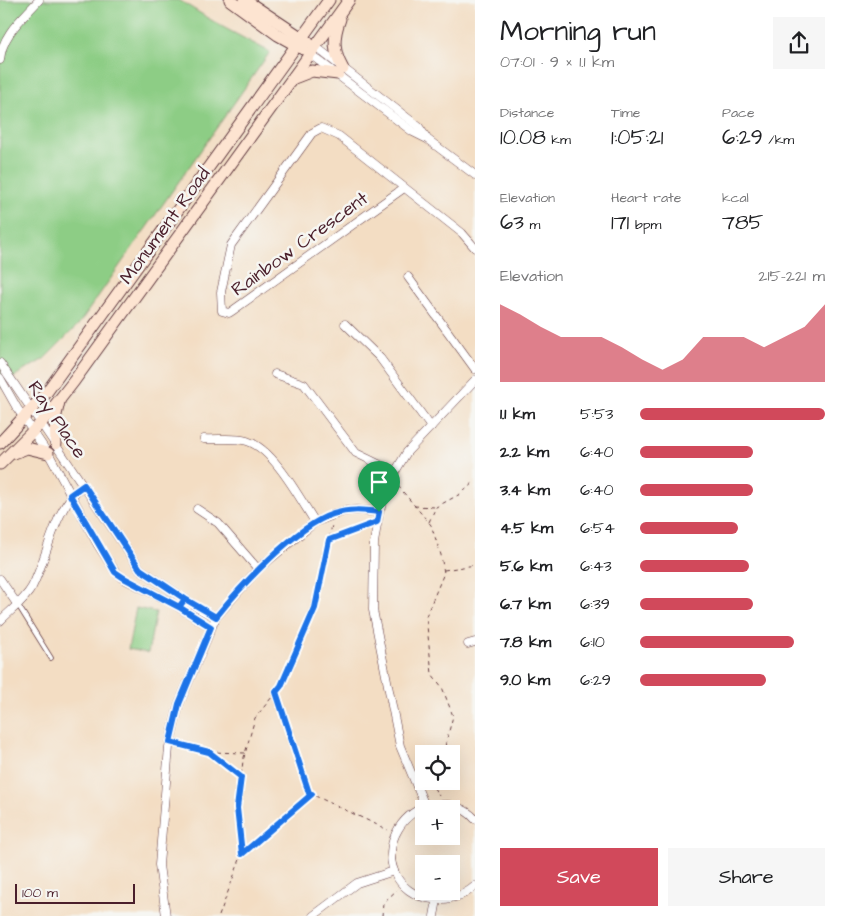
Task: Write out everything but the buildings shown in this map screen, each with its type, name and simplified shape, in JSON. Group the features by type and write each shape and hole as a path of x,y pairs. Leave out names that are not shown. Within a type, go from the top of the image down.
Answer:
{"main road":[{"path":"230,0 278,35 299,41"},
{"path":"245,0 313,50"},
{"name":"Monument Road","path":"0,443 24,419 73,356 330,0"},
{"path":"293,78 312,71 340,72 334,45 336,27 346,4"},
{"name":"Monument Road","path":"0,464 33,432 62,396 346,4"},
{"path":"56,444 55,419 62,396"},
{"path":"10,455 27,448 48,453"}],"street":[{"path":"0,60 3,45 8,34 39,0"},
{"path":"313,50 414,132 427,139 475,175"},
{"name":"Rainbow Crescent","path":"321,128 340,136 404,188 232,311 222,312 221,292 231,245 312,133 321,128"},
{"path":"404,188 462,233 475,248"},
{"path":"408,277 475,369"},
{"path":"344,324 380,358 431,427"},
{"name":"Ray Place","path":"0,362 140,569 216,617"},
{"path":"274,374 304,384 356,453 395,472"},
{"name":"Ray Place","path":"0,378 24,419 48,453 115,572 211,627"},
{"path":"422,800 400,746 373,610 374,543 379,512 395,472 410,448 475,380"},
{"path":"204,440 246,441 264,452 280,470 316,522"},
{"path":"0,620 31,589 70,495 84,485"},
{"path":"198,509 226,530 258,569"},
{"path":"166,916 159,865 170,742 179,704 216,617 258,569 316,522 335,514 357,510 379,512"},
{"path":"128,580 140,569"},
{"path":"0,579 17,604"},
{"path":"179,607 185,599"},
{"path":"460,808 474,815"},
{"path":"415,813 403,821 395,833 392,847 394,871 404,884 415,892"},
{"path":"313,916 356,883 394,871"},
{"path":"460,896 475,886"},
{"path":"434,916 437,900"}],"lane":[{"path":"17,604 24,612 51,658"}],"path":[{"path":"392,480 429,523 441,555 443,570 426,616 432,674 442,687 453,716 445,745"},
{"path":"414,506 436,507 462,493 475,481"},
{"path":"429,523 436,507"},
{"path":"218,916 242,854 237,808 245,753 255,718 281,686 315,608 335,514"},
{"path":"329,540 377,522"},
{"path":"443,570 475,565"},
{"path":"276,692 309,793 395,833"},
{"path":"170,742 209,752 245,753"},
{"path":"209,752 241,777"},
{"path":"242,854 312,794"},
{"path":"382,916 383,904 404,884"}],"green space":[{"path":"0,0 179,0 221,26 270,52 78,325 44,359 18,374 0,389"},
{"path":"136,608 156,612 148,653 128,649"}],"route":[{"path":"379,512 344,511 316,522 258,569 216,617 185,599 179,607 115,572 70,495 84,485 140,569 185,599 179,607 211,627 179,704 170,742 209,752 241,777 237,808 242,854 312,794 309,793 276,692 281,686 315,608 329,540 377,522 379,512"}]}
